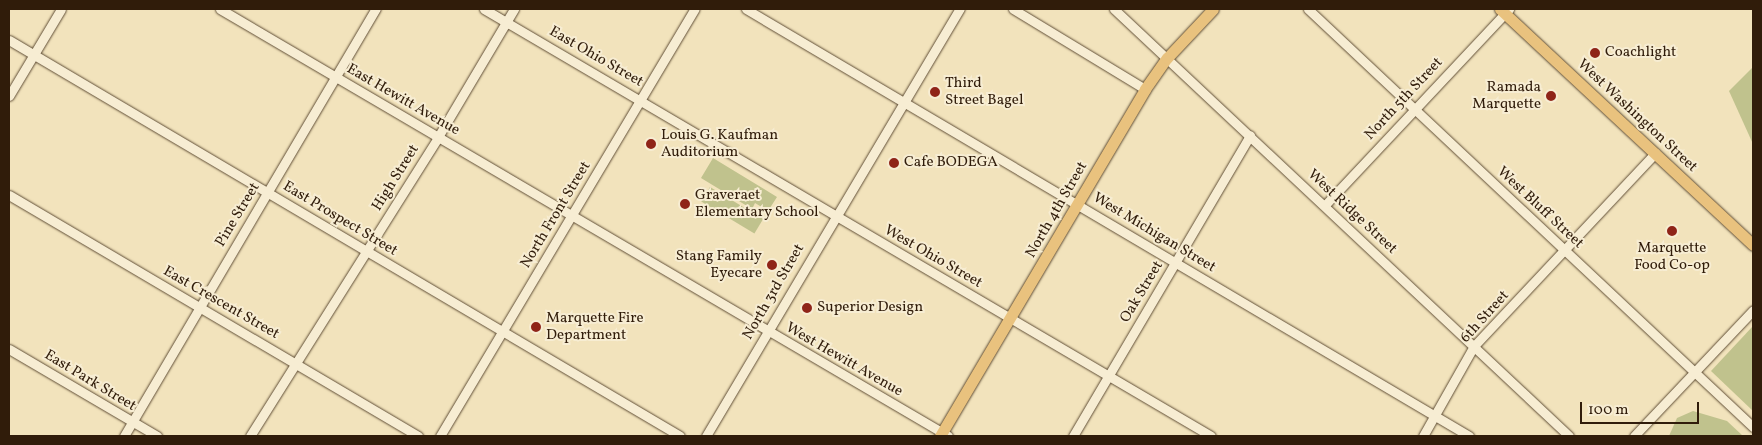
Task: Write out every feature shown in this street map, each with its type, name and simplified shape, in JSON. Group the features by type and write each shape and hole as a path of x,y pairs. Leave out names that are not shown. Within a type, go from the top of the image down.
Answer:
{"main road":[{"name":"North 4th Street","path":"943,435 1145,89 1167,58 1214,9"},
{"name":"West Washington Street","path":"1505,10 1753,244"}],"street":[{"path":"9,96 61,9"},
{"name":"East Hewitt Avenue","path":"220,9 571,216"},
{"name":"Pine Street","path":"124,436 376,9"},
{"name":"East Ohio Street","path":"484,9 642,100"},
{"name":"High Street","path":"250,436 438,137 514,9"},
{"name":"North Front Street","path":"440,436 695,9"},
{"name":"West Michigan Street","path":"746,9 1469,436"},
{"name":"North 3rd Street","path":"706,436 835,216 960,9"},
{"path":"1013,9 1145,89"},
{"name":"West Ridge Street","path":"1114,9 1569,436"},
{"name":"West Bluff Street","path":"1308,9 1753,427"},
{"name":"North 5th Street","path":"1325,205 1505,10"},
{"name":"East Prospect Street","path":"9,40 680,436"},
{"name":"West Ohio Street","path":"642,100 835,216 1211,436"},
{"name":"Oak Street","path":"1073,436 1250,136"},
{"name":"6th Street","path":"1423,436 1474,346 1655,153"},
{"name":"East Crescent Street","path":"9,195 418,436"},
{"name":"West Hewitt Avenue","path":"571,216 943,435"},
{"path":"1634,436 1753,310"},
{"name":"East Park Street","path":"9,349 157,436"}],"green space":[{"path":"1753,67 1753,144 1729,91"},
{"path":"713,158 777,197 768,211 755,203 752,209 701,178"},
{"path":"710,187 763,219 754,234 701,202"},
{"path":"1753,326 1753,411 1711,371"},
{"path":"1693,411 1727,421 1743,436 1669,436 1677,418"}],"place":[{"name":"Coachlight","path":"1595,53"},
{"name":"Third Street Bagel","path":"935,92"},
{"name":"Ramada Marquette","path":"1551,96"},
{"name":"Louis G. Kaufman Auditorium","path":"651,144"},
{"name":"Cafe BODEGA","path":"894,163"},
{"name":"Graveraet Elementary School","path":"685,204"},
{"name":"Marquette Food Co-op","path":"1672,231"},
{"name":"Stang Family Eyecare","path":"772,265"},
{"name":"Superior Design","path":"807,308"},
{"name":"Marquette Fire Department","path":"536,327"}]}
